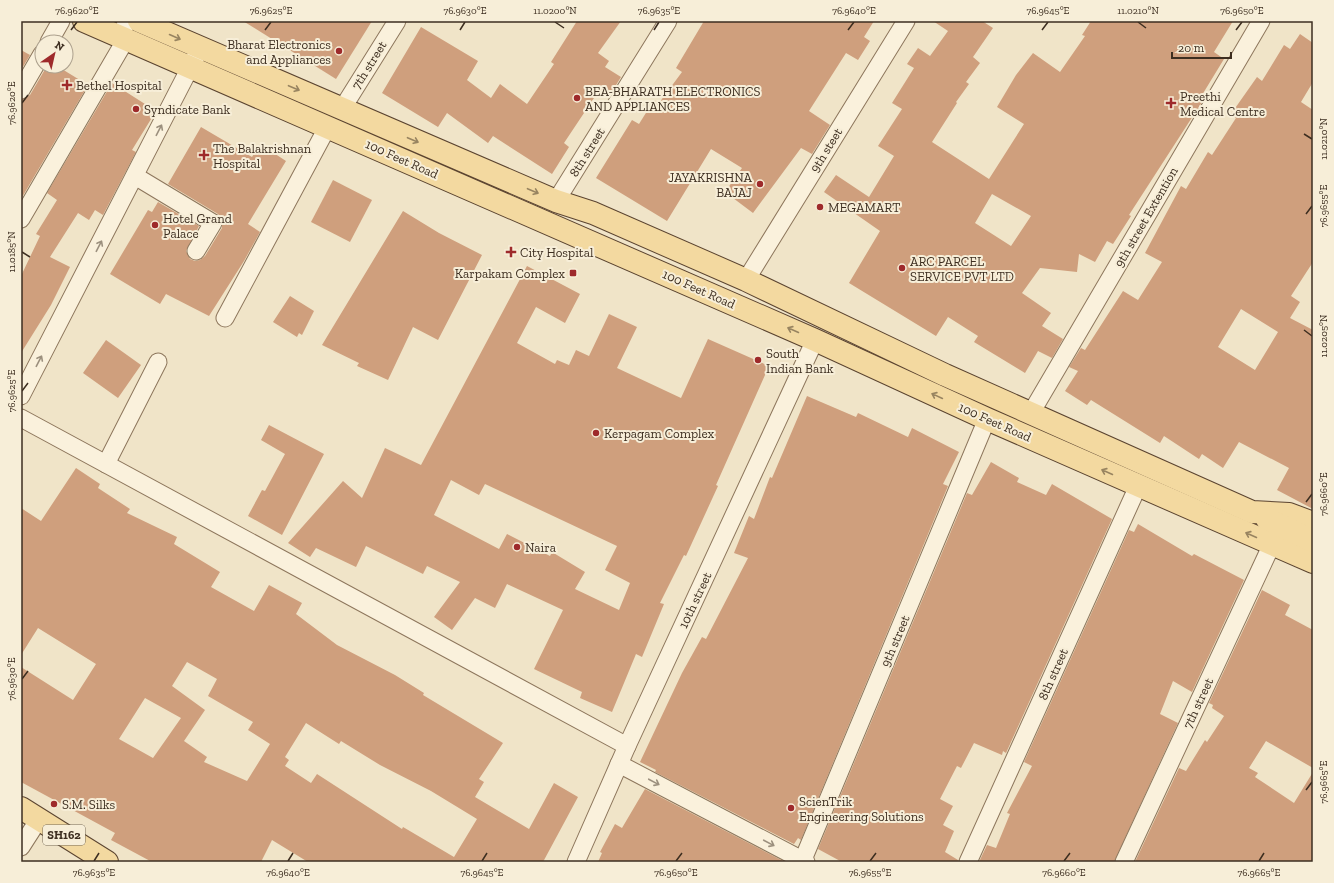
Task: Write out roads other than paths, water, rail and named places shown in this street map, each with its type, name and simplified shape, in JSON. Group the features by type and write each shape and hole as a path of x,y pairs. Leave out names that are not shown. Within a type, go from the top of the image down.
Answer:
{"main road":[{"name":"100 Feet Road","path":"84,21 124,32 342,109 556,201 592,213 746,280 945,375 1252,512 1288,514 1313,523"},
{"name":"100 Feet Road","path":"139,21 196,57 328,126 815,340 987,419 1313,562"},
{"path":"1252,512 1313,541"},
{"name":"SH162","path":"30,814 107,862"}],"street":[{"path":"54,34 61,21"},
{"name":"7th street","path":"342,109 396,21"},
{"name":"8th street","path":"556,201 668,21"},
{"name":"9th steet","path":"746,280 906,21"},
{"name":"9th street Extention","path":"1031,413 1261,21"},
{"path":"21,218 124,32"},
{"path":"21,396 196,57"},
{"path":"21,90 34,68"},
{"path":"225,318 328,126"},
{"path":"135,176 213,223 196,251"},
{"name":"10th street","path":"576,862 627,746 815,340"},
{"path":"106,464 158,362"},
{"path":"21,418 627,746"},
{"name":"9th street","path":"803,862 987,419"},
{"name":"8th street","path":"968,862 1138,486"},
{"name":"7th street","path":"1124,862 1272,544"},
{"path":"619,764 803,862"},
{"path":"21,847 30,814"}],"place":[{"name":"Bharat Electronics and Appliances","path":"339,51"},
{"name":"Bethel Hospital","path":"67,85"},
{"name":"BEA-BHARATH ELECTRONICS AND APPLIANCES","path":"577,98"},
{"name":"Preethi Medical Centre","path":"1171,103"},
{"name":"Syndicate Bank","path":"136,109"},
{"name":"The Balakrishnan Hospital","path":"204,155"},
{"name":"JAYAKRISHNA BAJAJ","path":"760,184"},
{"name":"MEGAMART","path":"820,207"},
{"name":"Hotel Grand Palace","path":"155,225"},
{"name":"City Hospital","path":"511,252"},
{"name":"ARC PARCEL SERVICE PVT LTD","path":"902,268"},
{"name":"Karpakam Complex","path":"573,273"},
{"name":"South Indian Bank","path":"758,360"},
{"name":"Kerpagam Complex","path":"596,433"},
{"name":"Naira","path":"517,547"},
{"name":"S.M. Silks","path":"54,804"},
{"name":"ScienTrik Engineering Solutions","path":"791,808"}]}
